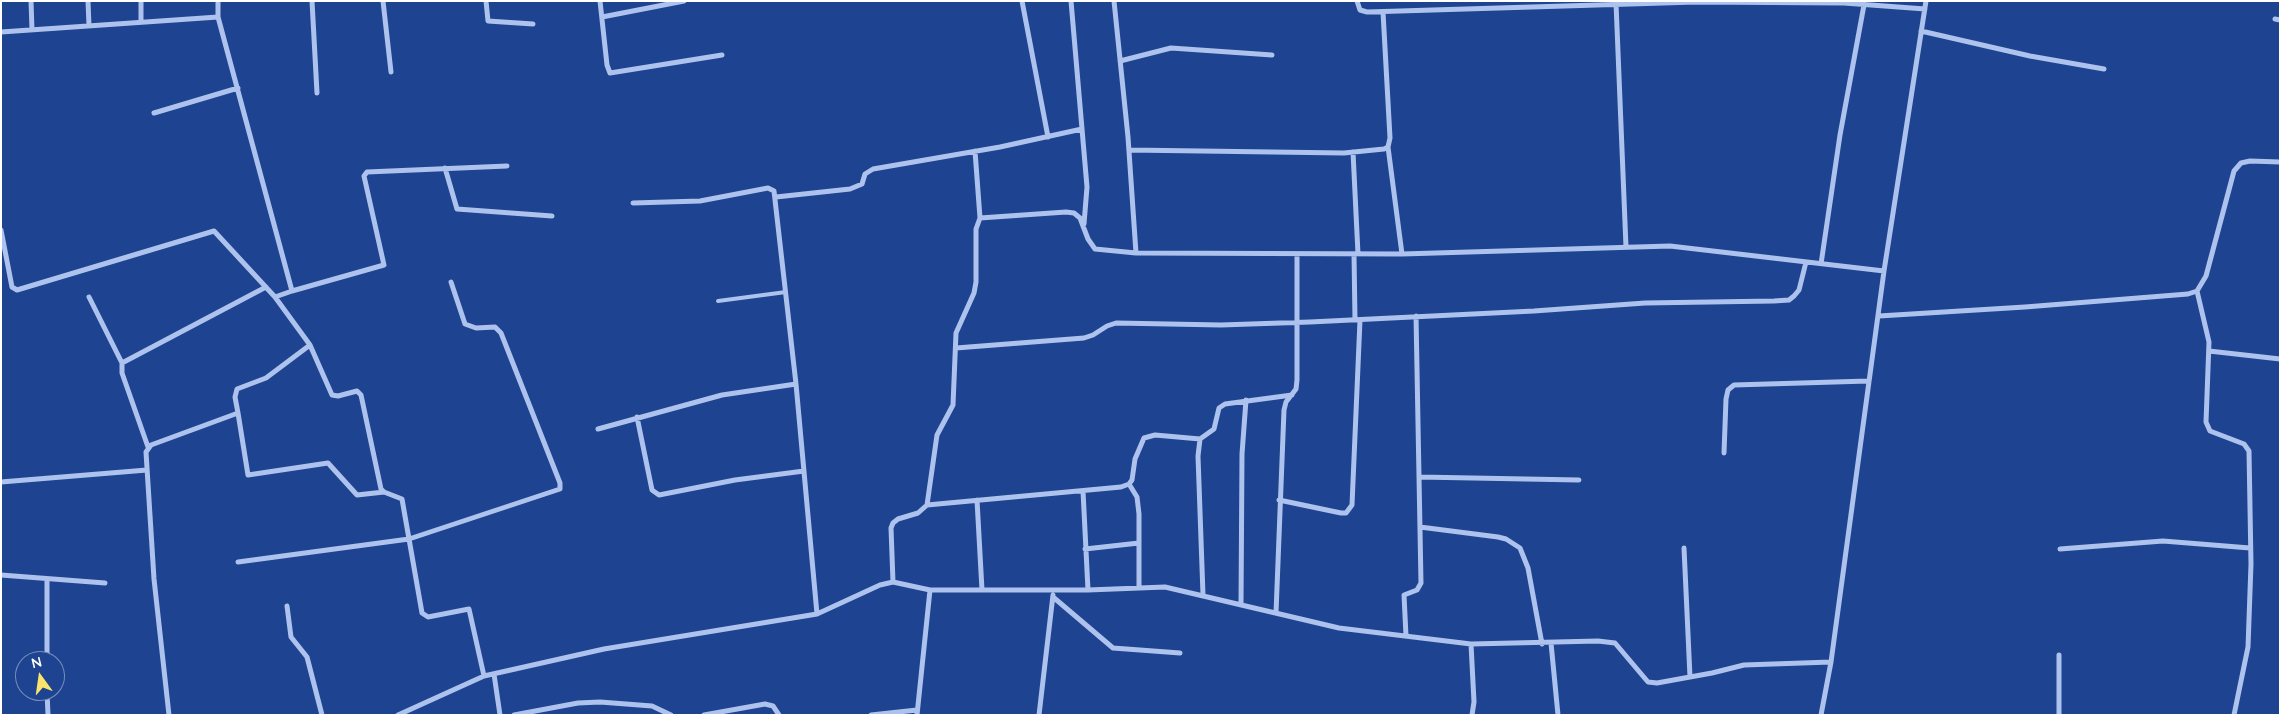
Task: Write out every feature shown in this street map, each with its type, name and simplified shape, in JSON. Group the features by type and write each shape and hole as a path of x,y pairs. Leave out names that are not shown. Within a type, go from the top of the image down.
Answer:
{"street":[{"path":"32,1 32,30"},
{"path":"88,1 89,26"},
{"path":"141,1 141,21"},
{"path":"218,1 218,17 292,291"},
{"path":"312,1 317,93"},
{"path":"383,1 391,72"},
{"path":"486,1 488,21 533,24"},
{"path":"600,1 608,70 610,73 722,55"},
{"path":"602,17 684,1"},
{"path":"1022,1 1048,136"},
{"path":"1071,1 1087,187 1084,225 1088,239 1095,249 1136,253 1297,255 1402,254 1670,246 1884,271"},
{"path":"1114,1 1129,150 1136,253"},
{"path":"1357,1 1360,10 1367,12 1696,2 1864,5 1925,9"},
{"path":"1821,715 1831,662 1884,271 1926,1"},
{"path":"1616,3 1626,247"},
{"path":"1821,264 1840,136 1864,5"},
{"path":"1383,12 1390,138 1388,146 1402,254"},
{"path":"1,32 218,17"},
{"path":"1921,31 2030,56 2104,69"},
{"path":"1120,61 1171,48 1272,55"},
{"path":"154,113 238,88"},
{"path":"776,197 850,189 862,184 868,171 873,169 1082,129"},
{"path":"1129,150 1353,152 1378,150 1388,146"},
{"path":"927,505 937,435 950,410 954,397 958,326 969,306 976,282 976,229 980,218 975,151"},
{"path":"1279,500 1341,513 1346,513 1352,505 1357,320 1353,152"},
{"path":"1879,316 2025,307 2188,294 2197,291 2206,276 2234,171 2241,163 2250,161 2280,162"},
{"path":"275,297 384,265 365,173 507,166"},
{"path":"445,168 456,209 552,216"},
{"path":"633,203 707,200 768,188 774,191 796,384 817,614"},
{"path":"980,218 1066,212 1074,213 1084,225"},
{"path":"1,230 12,287 17,290 214,230 275,297 310,345 332,395 338,396 354,391 360,392 381,489 384,492"},
{"path":"1276,613 1284,410 1297,380 1297,255"},
{"path":"956,348 1084,338 1116,323 1221,325 1298,323 1534,311 1645,303 1789,300 1799,290 1806,262"},
{"path":"238,562 409,539 557,490 560,486 501,333 495,327 470,327 465,324 451,282"},
{"path":"122,362 266,287"},
{"path":"2197,291 2209,351 2206,422 2210,431 2244,444 2249,451 2248,647 2234,715"},
{"path":"89,297 122,362 122,374 148,448 147,470 154,579 169,715"},
{"path":"1406,636 1404,595 1417,590 1421,583 1416,316"},
{"path":"310,345 266,378 237,390 235,397 248,475 328,463 357,495 384,492 402,499 422,613 428,617 469,609 484,676"},
{"path":"2209,351 2280,359"},
{"path":"1724,453 1726,399 1728,390 1734,385 1868,382"},
{"path":"598,429 636,417 722,395 796,384"},
{"path":"1139,586 1138,506 1129,484 1144,438 1155,435 1200,439 1214,429 1220,408 1225,404 1292,394"},
{"path":"1241,604 1242,454 1246,400"},
{"path":"148,448 238,413"},
{"path":"636,417 652,490 658,495 735,480 804,471"},
{"path":"1200,439 1198,456 1203,595"},
{"path":"1,482 147,470"},
{"path":"1419,477 1579,480"},
{"path":"893,582 893,523 898,519 918,513 927,505 1121,487 1129,484"},
{"path":"1082,491 1088,590"},
{"path":"977,500 982,590"},
{"path":"1420,527 1498,537 1506,539 1520,548 1528,568 1542,644"},
{"path":"2060,549 2177,541 2250,548"},
{"path":"1085,549 1139,543"},
{"path":"1684,548 1690,677"},
{"path":"1,575 105,583"},
{"path":"47,578 47,651"},
{"path":"398,715 484,676 604,649 817,614 880,585 893,582 930,590 1088,590 1165,586 1339,628 1471,644 1551,644 1598,641 1615,643 1648,682 1690,677 1744,665 1831,662"},
{"path":"871,715 917,712 930,590"},
{"path":"1039,715 1054,590"},
{"path":"1053,597 1114,648 1180,654"},
{"path":"287,606 290,637 307,658 322,715"},
{"path":"1471,644 1474,702 1472,715"},
{"path":"1551,644 1558,715"},
{"path":"2059,655 2059,715"},
{"path":"494,674 500,715"},
{"path":"48,701 48,715"},
{"path":"514,715 589,702 652,706 671,715"},
{"path":"704,715 765,704 773,706 779,715"}],"lane":[{"path":"718,301 786,292"}]}
